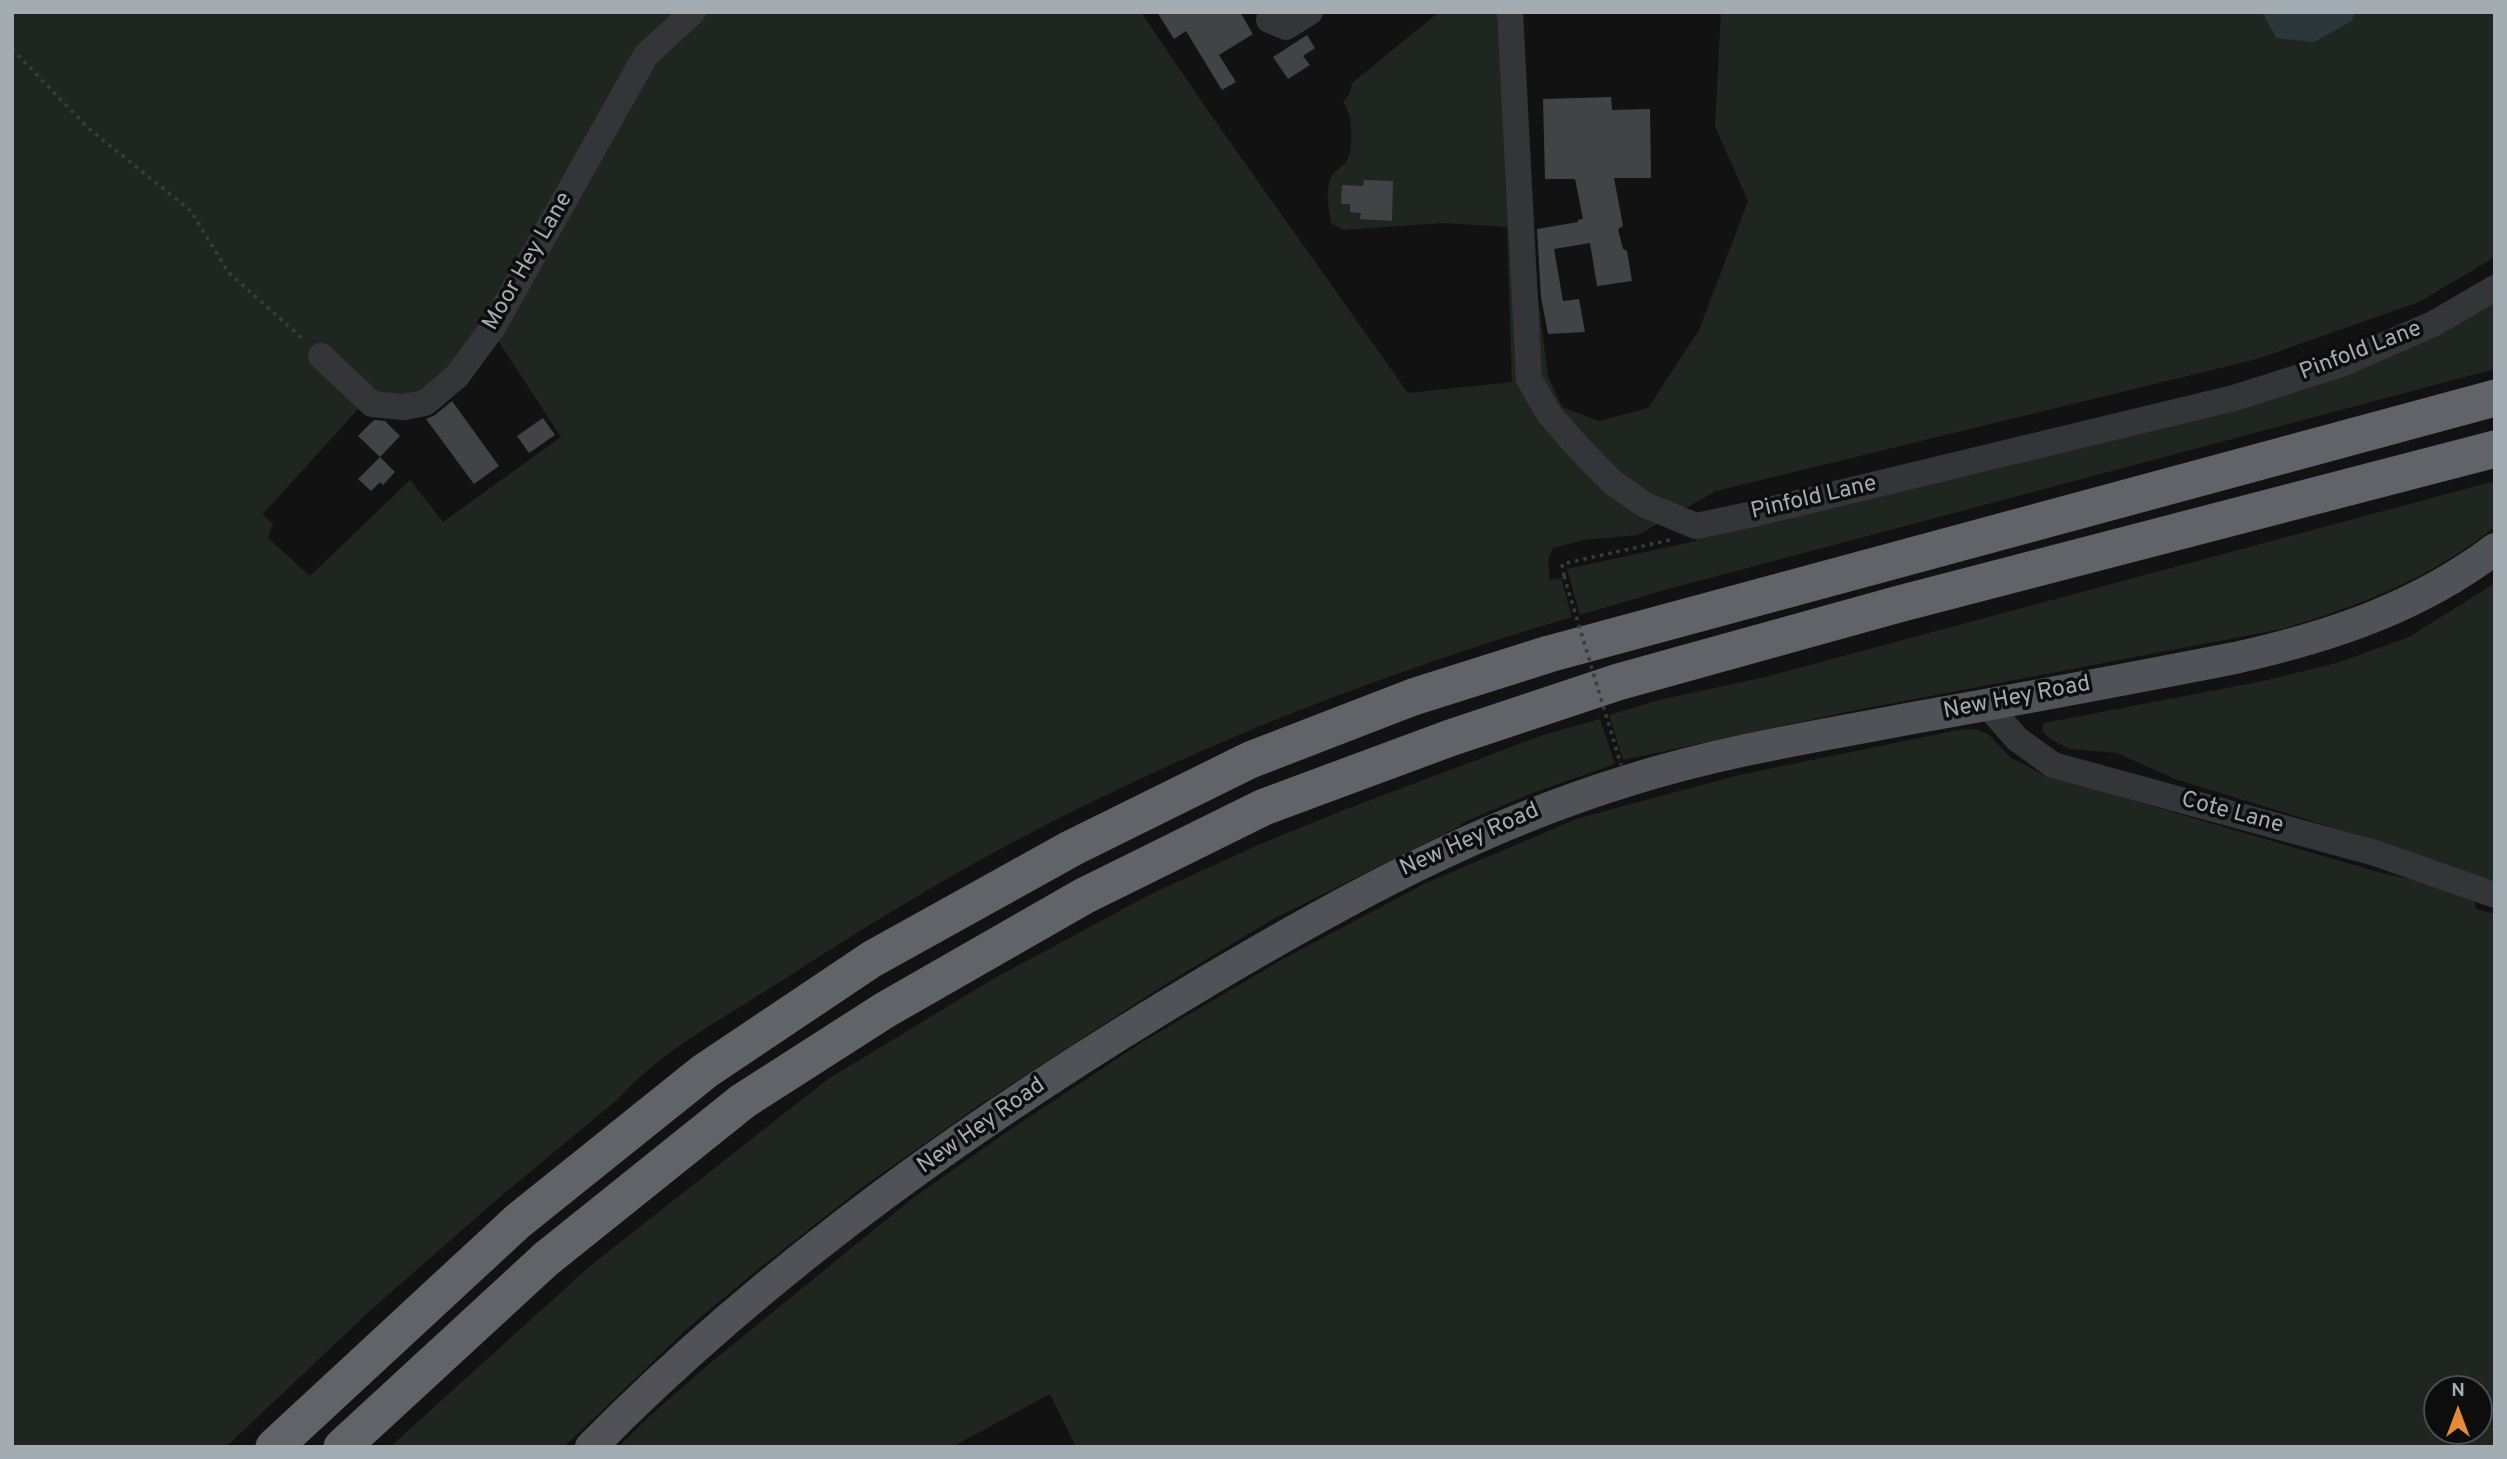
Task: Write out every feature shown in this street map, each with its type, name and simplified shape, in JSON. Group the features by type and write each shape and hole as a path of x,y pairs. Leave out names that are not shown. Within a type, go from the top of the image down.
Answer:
{"highway":[{"path":"274,1447 518,1221 705,1071 872,959 1072,848 1250,760 1413,697 1549,654 2495,398"},
{"path":"342,1447 546,1259 743,1101 885,1010 1084,896 1264,807 1450,738 1618,682 1899,604 2495,449"}],"main road":[{"name":"New Hey Road","path":"590,1447 655,1383 768,1285 995,1115 1165,1006 1401,871 1475,836 1548,807 1667,768 1839,732 2235,658 2308,641 2366,622 2418,598 2469,569 2495,550"}],"street":[{"name":"Moor Hey Lane","path":"321,356 372,404 404,407 425,403 457,376 494,327 646,55 693,12"},
{"path":"1269,20 1286,27 1310,12"},
{"path":"1510,12 1529,379 1549,414 1612,482 1645,505 1696,526"},
{"name":"Pinfold Lane","path":"1696,526 2234,398 2341,364 2433,324 2495,288"},
{"name":"Cote Lane","path":"1987,705 2017,739 2053,765 2375,853 2495,895"}],"path":[{"path":"12,49 88,128 191,211 228,272 321,356"},
{"path":"1621,765 1562,564 1674,540 1696,526"}],"shaded area":[{"path":"12,12 1141,12 1408,393 1512,382 1507,227 1444,223 1342,230 1331,223 1329,183 1334,173 1346,162 1351,140 1349,115 1343,102 1350,93 1352,83 1439,12 1523,12 1533,258 1548,376 1562,407 1599,421 1648,408 1699,330 1748,201 1715,126 1721,12 2262,12 2276,38 2352,21 2355,12 2495,12 2495,257 2419,302 2257,359 1716,491 1638,535 1584,540 1553,548 1548,560 1550,580 1561,578 1572,617 1368,684 1235,737 1104,796 944,880 699,1032 656,1063 618,1099 494,1202 373,1308 226,1447 12,1447","holes":["481,320 499,342 561,437 443,522 410,480 310,576 268,538 273,524 263,514 359,408 403,399 435,385 468,343"]},
{"path":"2262,12 2355,12 2352,21 2314,42 2276,38"},
{"path":"2495,298 2495,369 1661,591 1580,615 1567,569 1696,541 1705,531 2121,433"},
{"path":"2495,481 2495,527 2471,545 2420,575 2366,600 2282,629 1852,711 1623,760 1609,715 1659,700 1765,677"},
{"path":"2495,583 2495,881 2383,843 2175,779 2117,753 2070,749 2052,740 2042,731 2044,723 2263,681 2337,663 2409,637"},
{"path":"1600,719 1615,764 1527,795 1462,823 1273,919 1166,984 978,1106 864,1186 756,1271 689,1327 564,1447 390,1447 590,1266 828,1079 993,979 1153,893 1258,845 1543,735"},
{"path":"1975,729 1988,734 2010,757 2042,774 2385,874 2445,886 2474,898 2476,909 2495,914 2495,1447 1076,1447 1050,1394 952,1447 618,1447 709,1364 913,1198 1144,1041 1283,959 1426,883 1579,818 1739,775 1958,730"}],"building":[{"path":"1157,12 1240,12 1253,34 1219,55 1236,82 1222,90 1186,31 1174,39"},
{"path":"1307,35 1315,48 1303,56 1310,65 1288,79 1273,57"},
{"path":"1611,97 1612,110 1650,109 1651,178 1614,178 1623,226 1618,229 1623,249 1627,251 1632,281 1597,286 1590,243 1554,249 1563,301 1579,299 1585,332 1548,334 1541,297 1537,229 1583,219 1575,179 1545,179 1543,99"},
{"path":"1364,180 1393,181 1392,221 1360,219 1361,213 1350,212 1350,204 1341,204 1342,185 1363,186"},
{"path":"452,401 499,466 474,484 426,419"},
{"path":"543,418 555,435 529,453 517,436"},
{"path":"374,420 385,421 400,436 380,457 358,436"},
{"path":"380,457 395,472 383,485 380,482 371,491 358,479"}]}
